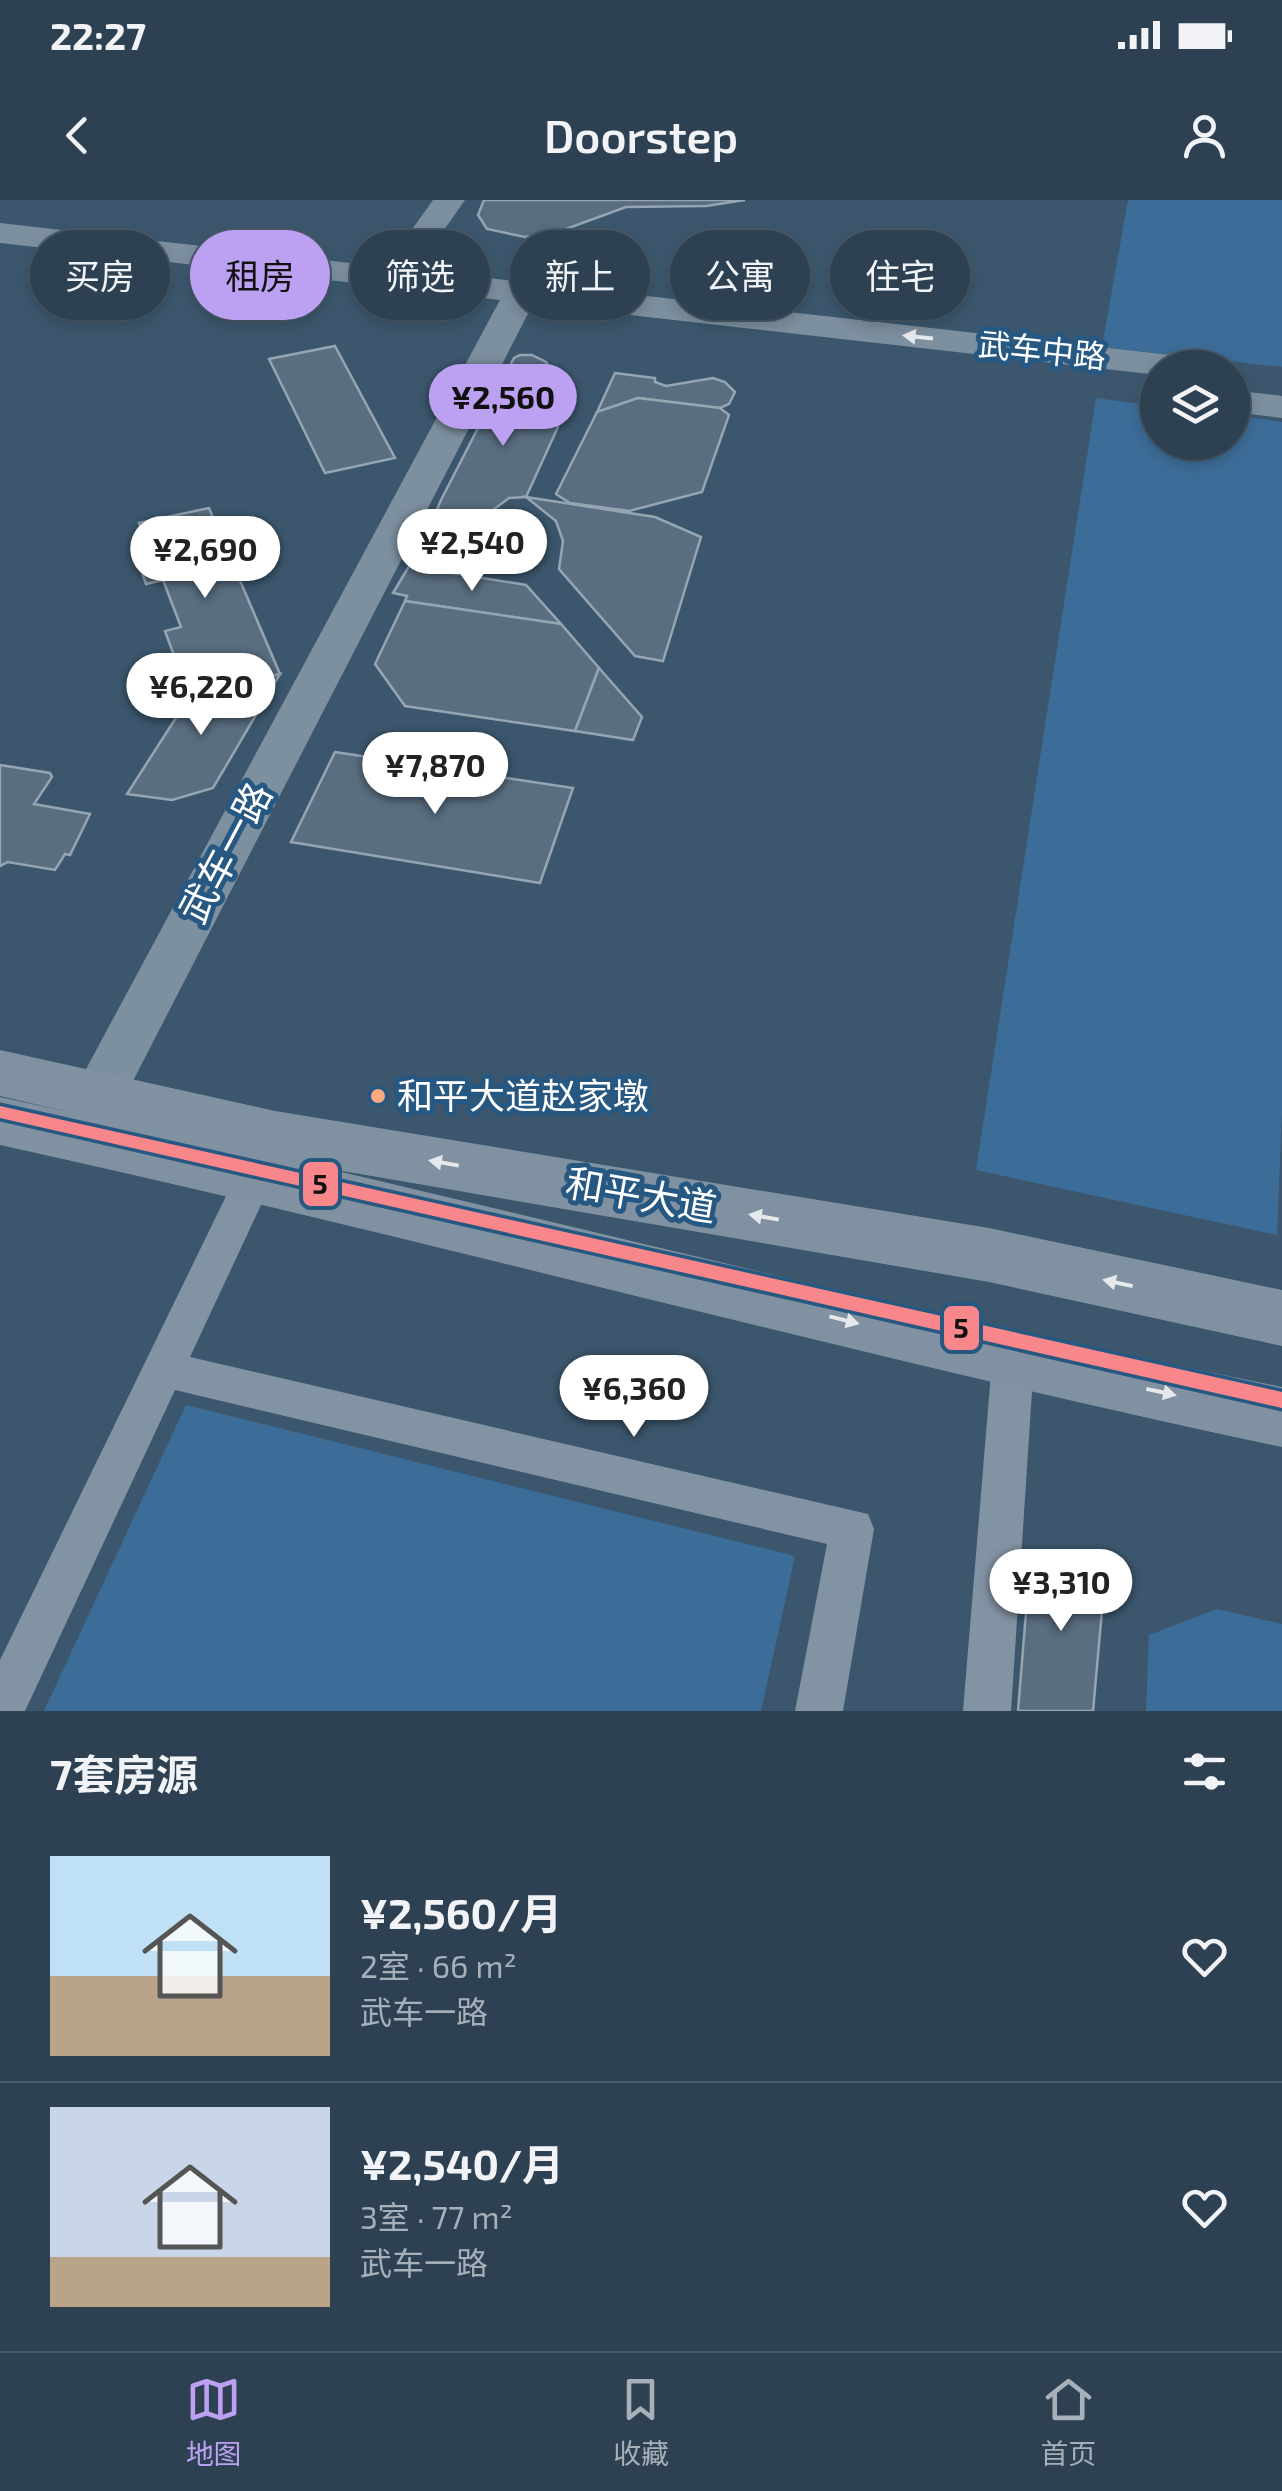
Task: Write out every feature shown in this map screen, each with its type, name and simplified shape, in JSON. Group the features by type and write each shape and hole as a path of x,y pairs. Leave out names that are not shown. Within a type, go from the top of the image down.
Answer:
{"main road":[{"name":"和平大道","path":"0,1072 99,1095 265,1156 1012,1361 1282,1417"},
{"name":"和平大道","path":"0,1122 989,1255 1282,1318"}],"street":[{"path":"428,230 449,200"},
{"name":"武车中路","path":"0,233 350,285"},
{"name":"武车中路","path":"0,257 350,287"},
{"name":"武车一路","path":"99,1095 510,314"},
{"name":"武车中路","path":"650,318 1140,363"},
{"name":"武车中路","path":"626,320 1140,390"},
{"path":"1250,374 1282,378"},
{"path":"1250,403 1282,407"},
{"path":"0,1711 265,1156"},
{"path":"987,1711 1012,1361"},
{"path":"163,1369 852,1529 819,1711"}],"shaded area":[{"path":"1128,200 1282,200 1282,367 1250,363 1250,350 1140,351 1102,347"},
{"path":"1096,398 1140,404 1140,460 1250,460 1250,417 1282,422 1282,1109 1277,1235 976,1170"},
{"path":"186,1405 795,1556 761,1711 44,1711"},
{"path":"1217,1609 1282,1624 1282,1711 1146,1711 1149,1635"}],"building":[{"path":"484,200 745,200 706,206 626,207 563,230 510,230 510,234 487,229 478,215"},
{"path":"335,346 395,458 325,473 269,359"},
{"path":"532,355 546,362 559,381 562,395 558,427 526,497 509,498 485,516 487,532 477,538 433,533 429,529 441,500 514,358"},
{"path":"615,373 655,378 655,382 666,386 713,378 725,382 735,392 729,404 720,408 638,398 597,412"},
{"path":"638,398 720,408 729,415 702,492 629,511 570,503 556,494 597,412"},
{"path":"526,497 655,517 701,537 663,661 635,656 559,569 563,541 556,521"},
{"path":"209,508 280,674 205,693 195,665 179,669 165,631 181,627 163,580 146,584 133,548 147,545 139,523"},
{"path":"409,566 526,585 561,624 405,601 407,596 393,593"},
{"path":"405,601 561,624 599,668 575,731 405,706 375,664"},
{"path":"195,665 205,693 280,674 213,788 172,800 127,794 190,696 179,669"},
{"path":"599,668 642,717 633,740 575,731"},
{"path":"335,752 573,788 540,883 291,842"},
{"path":"0,765 50,773 52,777 34,804 90,814 70,855 65,854 55,870 8,862 0,866"},
{"path":"1031,1551 1106,1566 1093,1711 1018,1711"}],"transit line":[{"name":"5","path":"0,1112 1282,1400"}],"place":[{"name":"和平大道赵家墩","path":"378,1096"}]}
